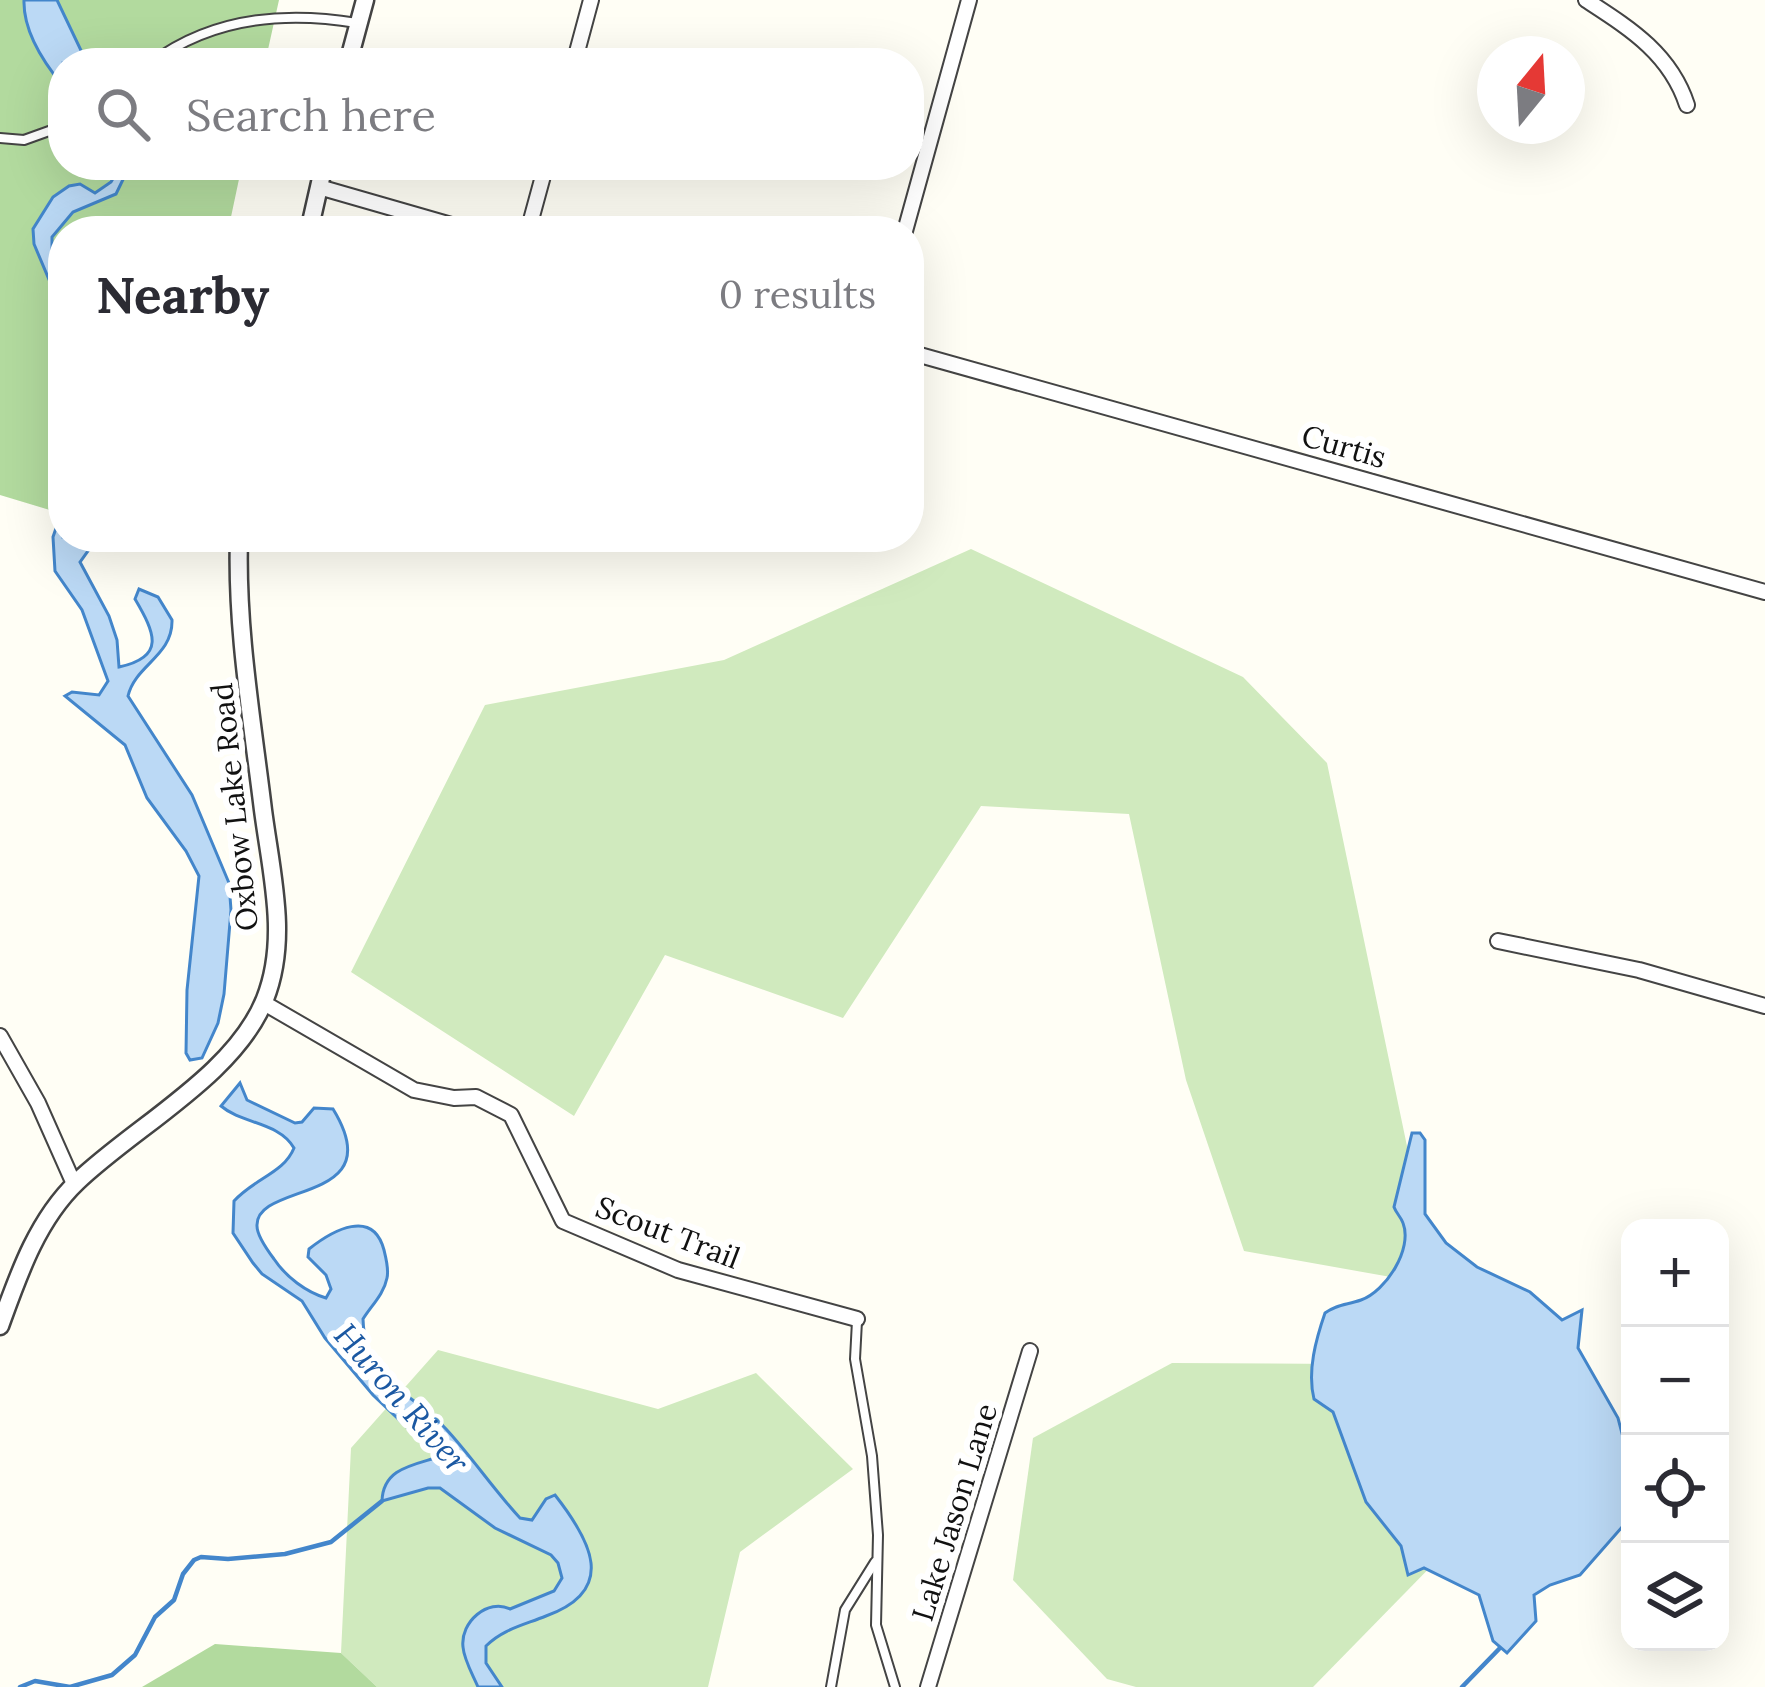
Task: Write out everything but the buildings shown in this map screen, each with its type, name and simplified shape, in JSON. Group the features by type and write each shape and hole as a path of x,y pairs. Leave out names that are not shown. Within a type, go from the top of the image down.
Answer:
{"street":[{"path":"352,48 365,0"},
{"path":"578,48 591,0"},
{"path":"924,162 969,0"},
{"path":"1586,0 1635,32 1664,59 1687,105"},
{"path":"312,216 321,180"},
{"path":"532,216 542,180"},
{"path":"909,216 919,180"},
{"path":"319,187 420,216"},
{"name":"Curtis","path":"924,356 1765,592"},
{"name":"Oxbow Lake Road","path":"0,1326 40,1231 74,1184 219,1068 264,1004 275,966 277,906 237,597 238,552"},
{"path":"1498,941 1639,970 1765,1006"},
{"name":"Scout Trail","path":"264,1004 414,1090 476,1097 511,1115 563,1221 678,1270 857,1319"},
{"path":"0,1036 38,1103 74,1184"},
{"name":"Lake Jason Lane","path":"928,1687 1030,1351"}],"lane":[{"path":"175,48 223,27 275,16 310,15 359,23"},
{"path":"0,138 24,140 48,131"},
{"path":"857,1319 855,1359 872,1456 877,1624 895,1687"},
{"path":"831,1687 845,1610 878,1556"}],"green space":[{"path":"0,0 279,0 268,48 48,48 48,180 239,180 231,216 48,216 48,509 0,495"},
{"path":"971,549 1243,677 1327,763 1436,1285 1244,1251 1186,1080 1129,814 981,806 843,1018 665,955 574,1116 351,972 485,705 724,660"},
{"path":"438,1350 658,1409 756,1373 853,1469 740,1552 708,1687 377,1687 341,1653 351,1448"},
{"path":"1172,1363 1341,1364 1449,1548 1313,1687 1136,1687 1107,1679 1013,1580 1033,1438"},
{"path":"215,1644 341,1653 377,1687 142,1687"}],"water":[{"path":"24,0 57,0 80,48 48,48 48,65 27,23"},
{"path":"123,180 116,194 70,216 48,216 48,277 33,229 53,197 80,184 95,193"},
{"path":"54,552 87,552 80,562 109,616 119,667 134,663 150,650 151,633 135,599 139,589 158,597 172,620 167,643 138,676 128,696 192,795 229,883 224,994 218,1023 202,1058 190,1060 186,1053 187,990 199,876 147,798 125,745 65,696 72,692 99,695 108,681 82,610 55,571"},
{"name":"Huron River","path":"240,1083 247,1100 295,1123 314,1108 333,1109 347,1140 346,1161 334,1176 262,1212 259,1234 279,1266 304,1288 326,1298 331,1289 326,1275 308,1257 309,1249 340,1230 371,1229 384,1250 388,1275 363,1319 366,1341 381,1372 446,1429 520,1518 532,1520 546,1499 555,1495 587,1547 590,1578 583,1593 569,1605 507,1631 486,1646 486,1663 502,1687 478,1687 464,1652 466,1629 485,1610 510,1609 554,1591 562,1578 558,1563 495,1528 440,1488 382,1501 392,1476 432,1459 434,1453 373,1395 325,1338 302,1301 262,1274 233,1233 234,1201 283,1164 294,1148 279,1133 221,1106"},
{"path":"1412,1133 1420,1133 1425,1140 1425,1214 1446,1243 1477,1267 1530,1292 1562,1320 1582,1310 1578,1348 1621,1430 1621,1528 1580,1575 1534,1595 1536,1621 1507,1653 1493,1641 1479,1595 1424,1568 1408,1575 1401,1546 1366,1502 1333,1412 1314,1399 1312,1366 1325,1313 1380,1288 1401,1256 1405,1233 1394,1207"}],"waterway":[{"path":"20,1687 35,1681 70,1687 112,1675 135,1655 155,1617 174,1600 194,1560 285,1554 331,1542 382,1501"},
{"path":"1462,1687 1499,1649"}]}
